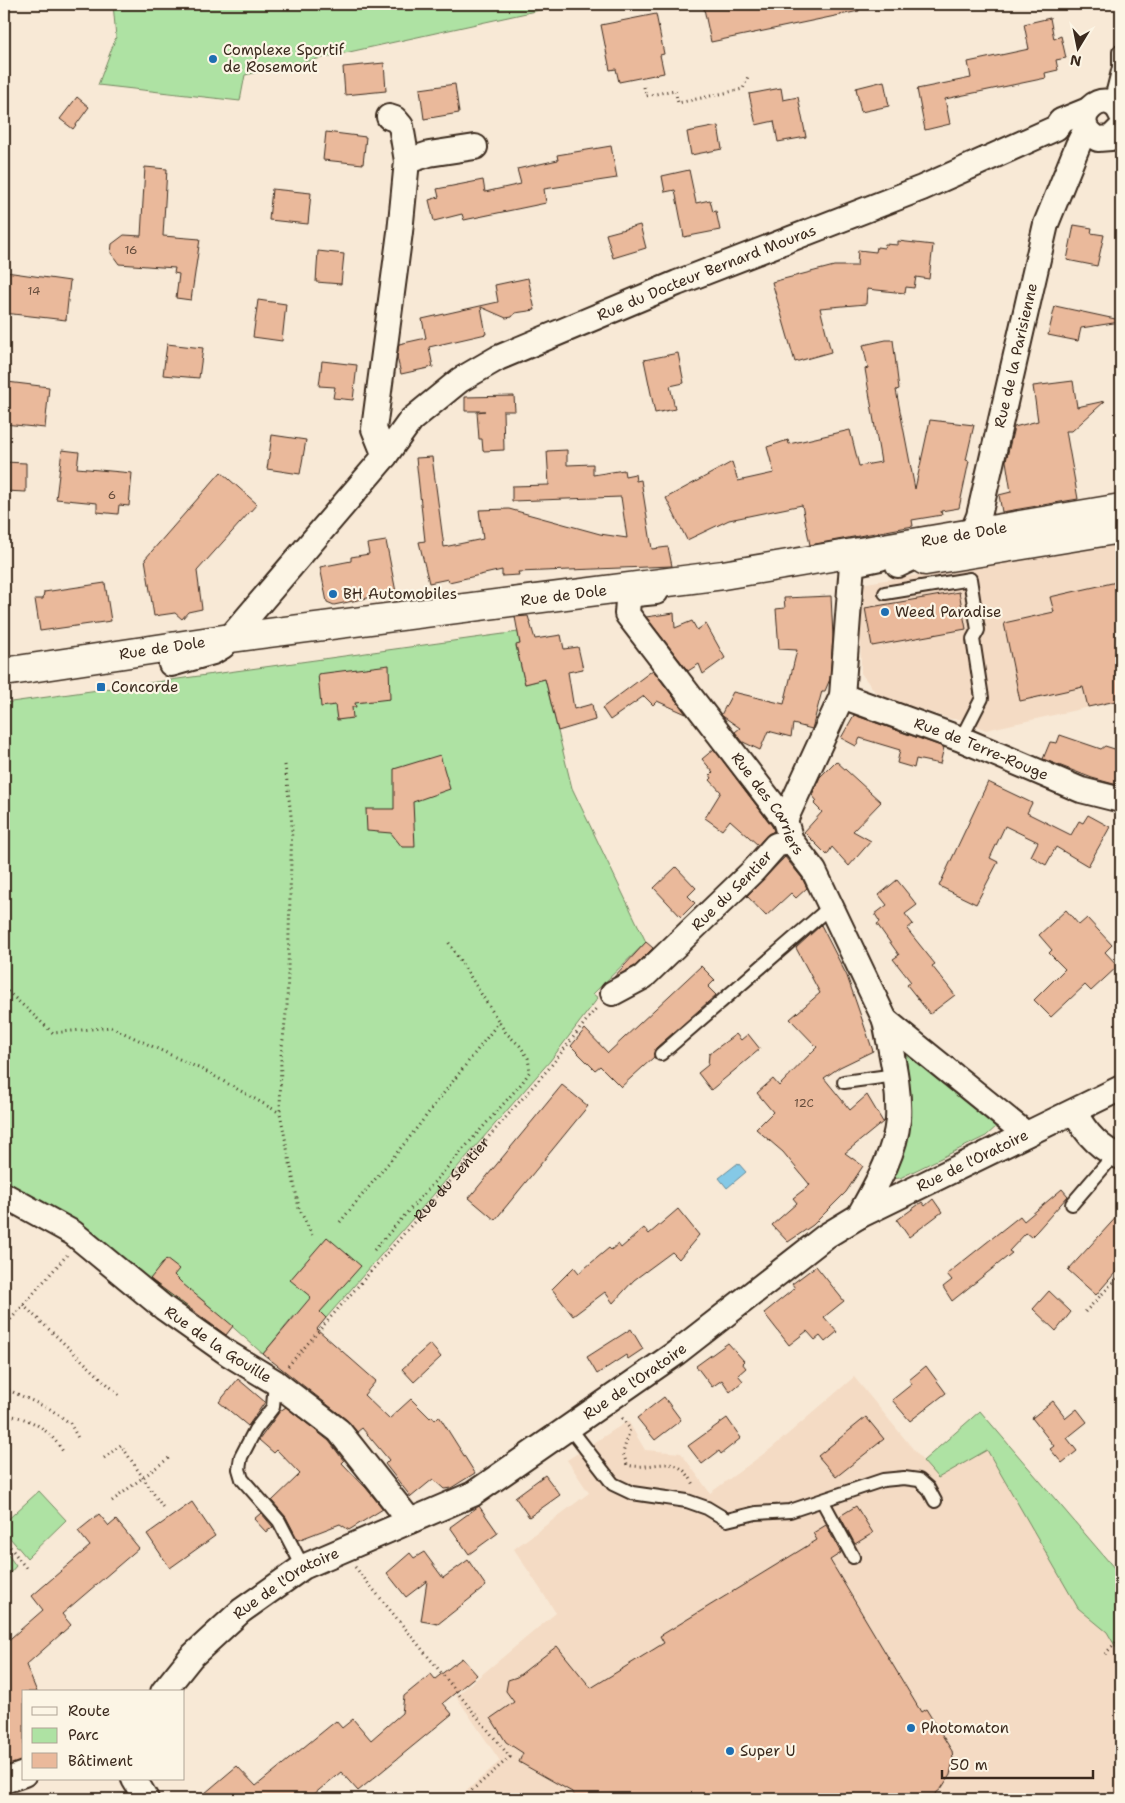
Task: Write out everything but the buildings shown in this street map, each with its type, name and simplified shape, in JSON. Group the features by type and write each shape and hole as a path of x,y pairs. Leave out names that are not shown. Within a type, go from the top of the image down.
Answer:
{"main road":[{"name":"Rue de Dole","path":"4,688 367,636 403,627 535,610 554,611 627,605 850,573 972,533 1121,508"},
{"name":"Rue de Dole","path":"4,672 230,638 723,575 1121,529"}],"street":[{"path":"384,456 374,429 400,232 407,161 401,126 395,119 388,117"},
{"name":"Rue du Docteur Bernard Mouras","path":"171,664 214,652 223,646 384,456 411,420 460,380 498,358 677,283 922,188 1056,128 1070,129 1109,119"},
{"name":"Rue de la Parisienne","path":"972,533 979,516 1046,224 1065,178 1109,119"},
{"path":"407,161 429,154 475,147"},
{"path":"788,831 842,696 850,573"},
{"path":"627,605 628,600 636,594 718,583 723,575"},
{"name":"Rue des Carriers","path":"627,605 627,614 788,831 814,871 885,1020 896,1075 898,1120 893,1144 880,1176 859,1216"},
{"name":"Rue de Terre-Rouge","path":"842,696 961,739 1081,790 1121,800"},
{"name":"Rue du Sentier","path":"613,993 643,977 754,870 788,831"},
{"name":"Rue des Carriers","path":"885,1020 1026,1134"},
{"name":"Rue de l'Oratoire","path":"165,1690 191,1658 240,1611 303,1567 473,1494 676,1353 826,1236 859,1216 1026,1134 1075,1113 1121,1088"},
{"path":"1075,1113 1084,1130 1097,1143 1118,1156"},
{"name":"Rue de la Gouille","path":"4,1195 74,1233 182,1321 275,1382 339,1431 410,1521"},
{"path":"4,1781 22,1775"},
{"path":"135,1780 146,1799"}],"lane":[{"path":"1109,119 1120,53"},
{"path":"885,593 970,578 978,630 973,639 982,698 961,739"},
{"path":"661,1054 831,906"},
{"path":"844,1082 896,1075"},
{"path":"1072,1204 1118,1156"},
{"path":"275,1382 273,1406 255,1430 241,1457 239,1469 242,1479 279,1521 303,1567"},
{"path":"569,1427 613,1484 632,1494 686,1501 707,1508 727,1520 756,1513 790,1511 823,1502 883,1480 904,1478 919,1480 928,1488 935,1501"},
{"path":"823,1502 853,1557"}],"path":[{"path":"644,87 646,96 675,90 678,103 743,89 749,74"},
{"path":"285,765 292,824 287,1005 281,1056 280,1113 299,1208 312,1235"},
{"path":"374,1250 522,1083 530,1071 528,1058 499,1022 447,940"},
{"path":"4,988 53,1033 111,1027 207,1072 280,1113"},
{"name":"Rue du Sentier","path":"275,1382 550,1067 603,1000 613,993"},
{"path":"340,1222 499,1022"},
{"path":"4,1327 67,1254"},
{"path":"1085,1312 1121,1274"},
{"path":"23,1305 120,1396"},
{"path":"4,1388 50,1409 70,1423 78,1438"},
{"path":"4,1415 16,1416 35,1422 55,1439 64,1453"},
{"path":"620,1415 630,1429 623,1453 627,1465 634,1467 656,1463 673,1465 687,1475 698,1492"},
{"path":"104,1458 121,1445 164,1509"},
{"path":"112,1501 170,1457"},
{"path":"4,1539 28,1570"},
{"path":"350,1561 457,1689 510,1757 462,1799"},
{"path":"4,1588 8,1592"},
{"path":"1105,1654 1121,1637"}],"shaded area":[{"path":"1121,543 1121,700 986,730 960,719 951,719 878,696 861,673 860,584"},
{"path":"854,1377 923,1461 980,1411 1121,1576 1121,1799 457,1799 500,1761 456,1696 556,1613 514,1549 589,1493 567,1460 628,1421 645,1450 681,1453 710,1493 773,1447"}],"green space":[{"name":"Complexe Sportif de Rosemont","path":"113,4 567,4 245,75 240,101 98,85 116,37"},
{"path":"518,632 520,644 516,646 525,684 545,679 572,788 646,942 593,994 598,998 550,1061 326,1318 317,1310 304,1324 294,1316 263,1354 199,1297 184,1315 4,1187 4,703"},
{"path":"900,1047 997,1126 986,1136 900,1178 891,1179 908,1114 908,1084"},
{"path":"980,1411 1121,1576 1121,1656 1107,1632 1078,1608 987,1450 938,1478 923,1461"},
{"path":"39,1491 66,1520 27,1558 4,1531 4,1523"},
{"path":"4,1549 16,1566 4,1580"}],"water":[{"path":"738,1163 746,1172 727,1188 719,1178"}],"place":[{"name":"Complexe Sportif de Rosemont","path":"213,59"},
{"name":"BH Automobiles","path":"333,594"},
{"name":"Weed Paradise","path":"885,612"},
{"name":"Concorde","path":"101,687"},
{"name":"Photomaton","path":"911,1728"},
{"name":"Super U","path":"730,1751"}]}
